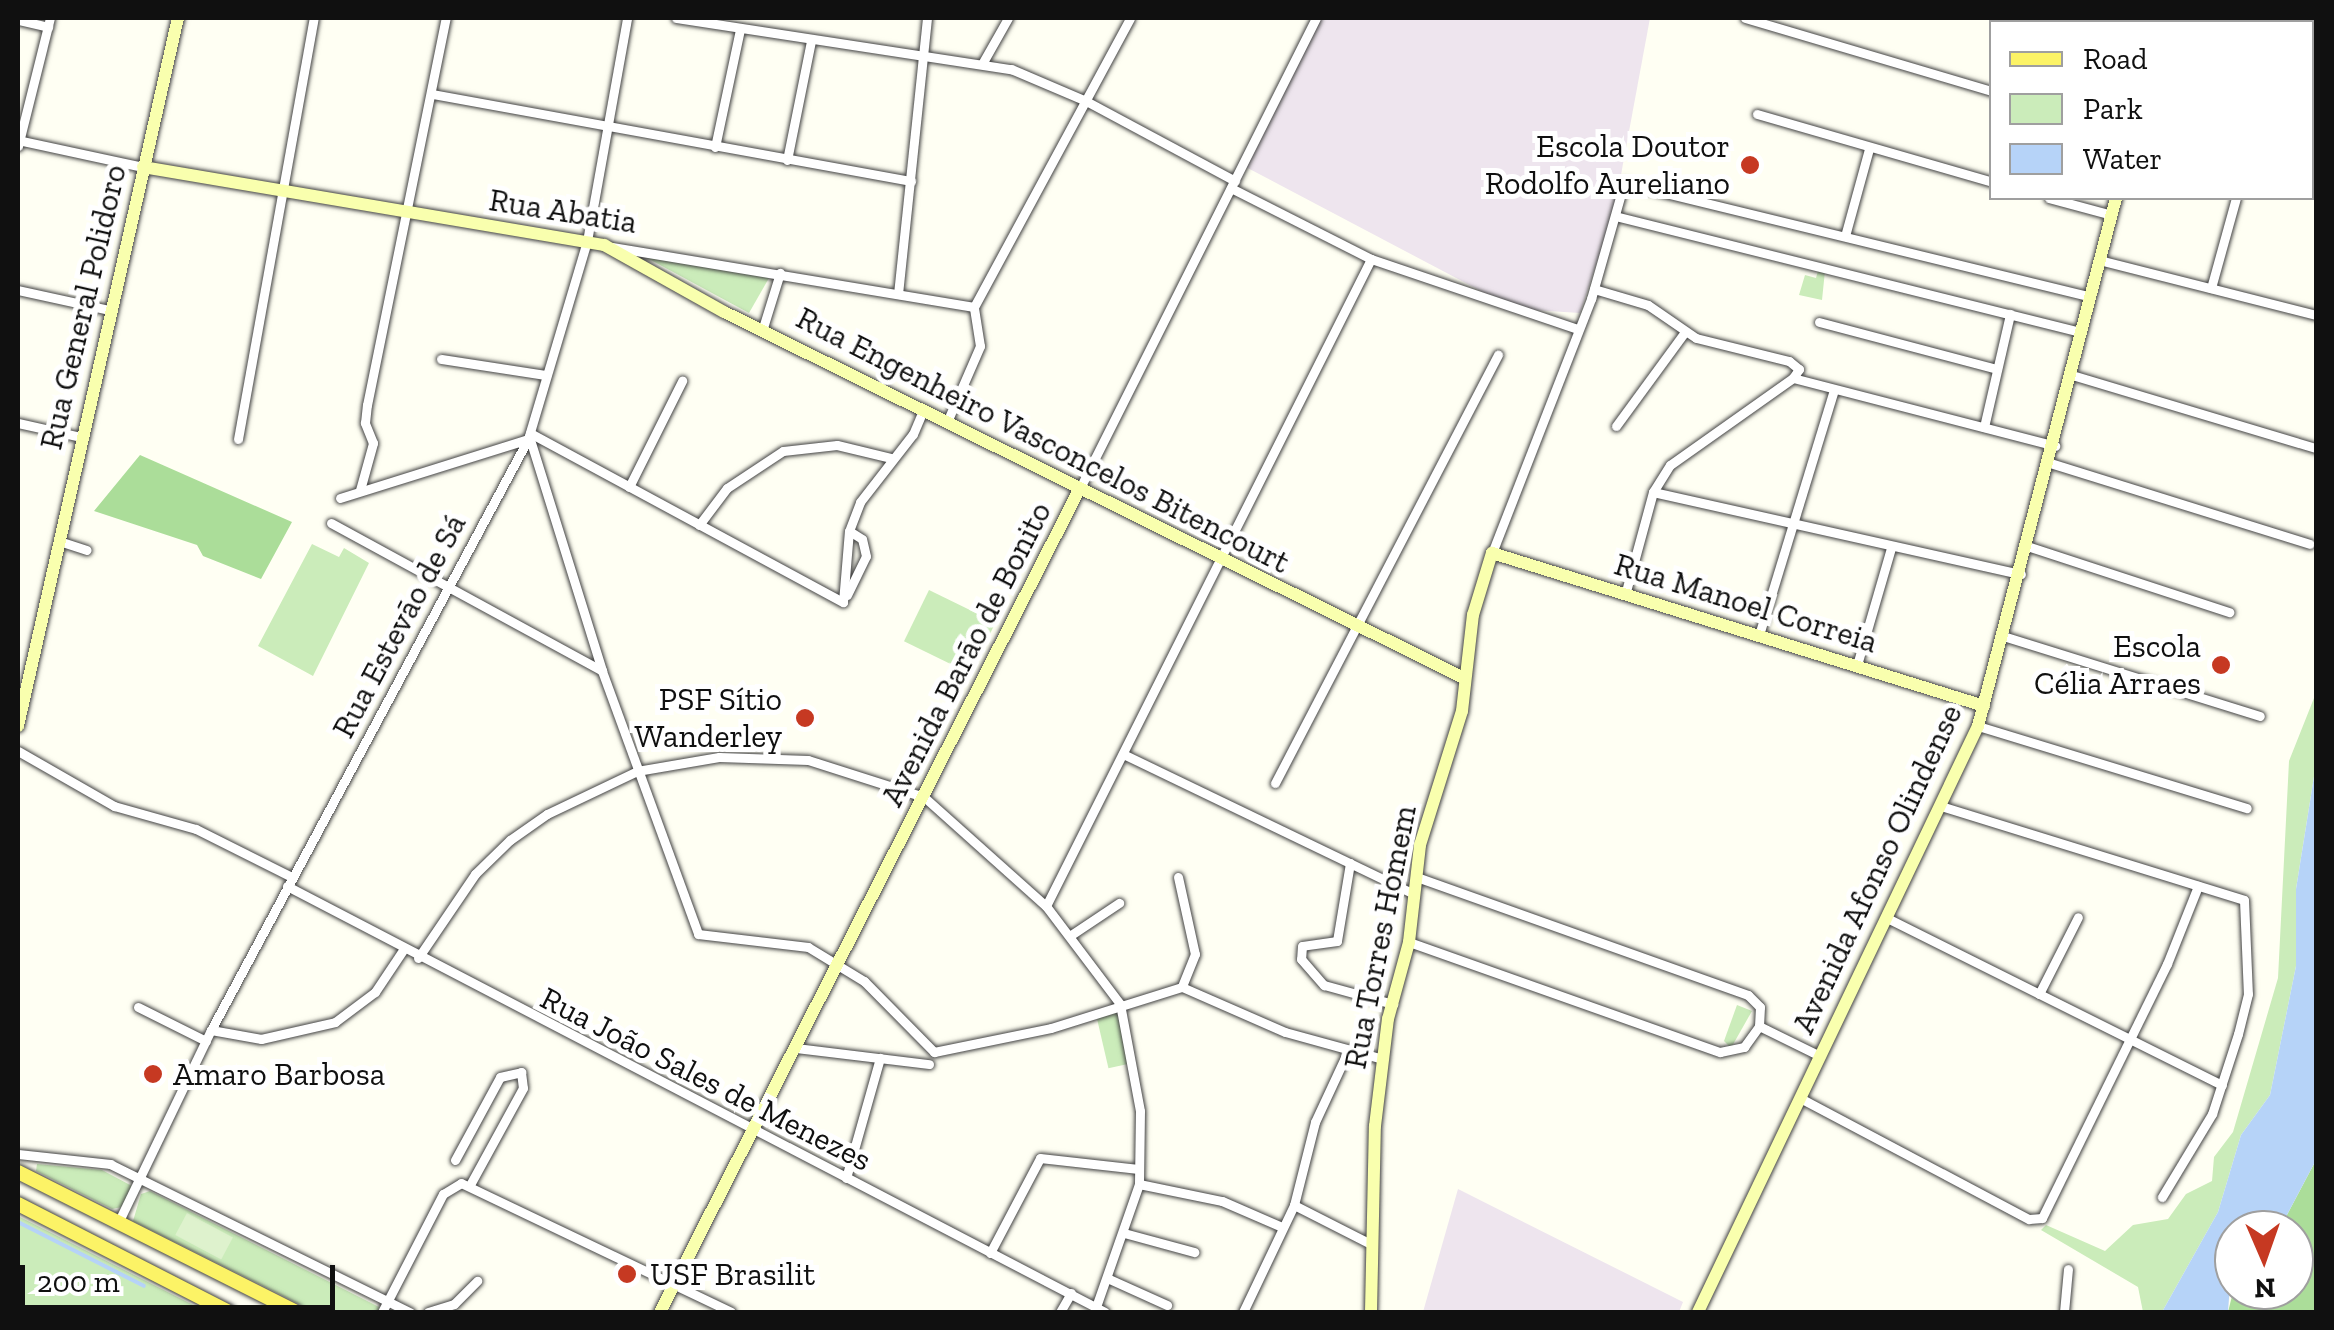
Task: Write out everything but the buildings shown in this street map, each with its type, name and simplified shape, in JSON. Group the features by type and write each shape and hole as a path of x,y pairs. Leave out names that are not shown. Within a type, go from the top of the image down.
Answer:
{"main road":[{"path":"18,1172 296,1312"},
{"path":"18,1204 230,1312"}],"street":[{"name":"Rua General Polidoro","path":"18,726 178,18"},
{"path":"238,439 314,18"},
{"path":"360,490 373,440 364,423 367,405 446,18"},
{"name":"Rua Estevão de Sá","path":"118,1223 211,1030 529,436 587,242 627,18"},
{"path":"676,18 982,64 1040,79 1371,259 1578,329"},
{"path":"898,294 927,18"},
{"path":"982,64 1008,18"},
{"path":"946,422 976,360 974,307 1130,18"},
{"name":"Avenida Barão de Bonito","path":"660,1312 840,965 1316,18"},
{"path":"1745,18 1989,91"},
{"path":"18,20 49,22 18,142 143,167"},
{"path":"715,147 740,28"},
{"path":"787,160 810,41"},
{"path":"432,94 911,182"},
{"path":"1757,114 1989,181"},
{"path":"1869,149 1845,236 2090,296"},
{"name":"Rua Abatia","path":"143,167 974,307"},
{"name":"Rua Torres Homem","path":"1371,1312 1371,1244 1383,1058 1408,942 1420,844 1465,701 1462,677 1492,553 1592,294 1619,217 1624,183 1845,236"},
{"path":"2056,200 2112,214"},
{"name":"Avenida Afonso Olindense","path":"1698,1312 1944,807 1978,726 2055,446 2116,200"},
{"path":"2212,288 2235,200"},
{"path":"1619,217 2081,332"},
{"name":"Rua Engenheiro Vasconcelos Bitencourt","path":"604,245 762,331 1462,677"},
{"path":"1046,906 1218,556 1371,259"},
{"path":"2099,260 2316,315"},
{"path":"762,331 780,273"},
{"path":"18,290 109,310"},
{"path":"1592,294 1648,305 1684,333 1789,360 1799,368 1793,378 1685,452 1654,492 1625,595"},
{"path":"1984,428 2010,314"},
{"path":"1819,322 1997,369"},
{"path":"1616,426 1684,333"},
{"path":"1274,784 1498,355"},
{"path":"441,359 546,375"},
{"path":"2072,375 2316,448"},
{"path":"1793,378 2055,446"},
{"path":"629,486 682,381"},
{"path":"1759,636 1834,390"},
{"path":"844,599 849,531 860,502 923,410"},
{"path":"18,423 81,437"},
{"path":"529,436 602,670 698,934 716,941 789,942 840,965 930,1050 1000,1041 1182,987 1347,1053 1383,1058"},
{"path":"340,498 529,436 844,599"},
{"path":"698,525 728,488 782,451 837,445 891,458"},
{"path":"2050,463 2310,544"},
{"path":"1654,492 2021,574"},
{"path":"331,523 447,590 602,670"},
{"path":"844,599 866,556 862,540 849,531"},
{"path":"59,541 86,550"},
{"path":"2027,546 2229,612"},
{"path":"1856,666 1891,548"},
{"name":"Rua Manoel Correia","path":"1492,553 1984,706"},
{"path":"2003,636 2260,716"},
{"path":"1978,726 2248,808"},
{"name":"Rua João Sales de Menezes","path":"18,751 114,806 196,828 418,958 1100,1310"},
{"path":"1122,754 1414,894"},
{"path":"418,958 475,874 510,840 547,814 637,771 719,757 808,760 924,796 1046,906 1120,1004 1140,1111 1139,1184 1100,1310"},
{"path":"1944,807 2244,900 2248,994 2222,1085 2191,1158 2162,1197"},
{"path":"1350,863 1338,941 1302,946 1301,959 1328,986 1392,1004"},
{"path":"1178,877 1195,954 1182,987"},
{"path":"1408,942 1720,1052 1736,1052 1759,1026 1760,1007 1748,995 1417,877"},
{"path":"1800,1098 2029,1219 2046,1215 2198,886"},
{"path":"1071,935 1118,903"},
{"path":"2039,994 2078,917"},
{"path":"1890,919 2222,1085"},
{"path":"211,1030 274,1038 334,1022 375,992 404,950"},
{"path":"138,1007 206,1041"},
{"path":"1759,1026 1820,1056"},
{"path":"796,1048 929,1064"},
{"path":"1243,1312 1294,1205 1316,1122 1347,1053"},
{"path":"846,1178 880,1058"},
{"path":"455,1160 500,1077 521,1072 523,1088 470,1184"},
{"path":"18,1154 82,1158 139,1177 384,1308 410,1312"},
{"path":"990,1252 1040,1158 1138,1169"},
{"path":"384,1308 443,1194 456,1184 470,1184 731,1312"},
{"path":"1139,1184 1222,1201 1282,1227"},
{"path":"1294,1205 1371,1244"},
{"path":"1124,1232 1194,1252"},
{"path":"2064,1312 2068,1269"},
{"path":"1107,1278 1167,1306"},
{"path":"428,1312 454,1304 476,1281"},
{"path":"1060,1312 1071,1292"}],"shaded area":[{"path":"1314,18 1650,18 1615,207 1580,313 1515,309 1240,164"},
{"path":"1458,1189 1683,1302 1679,1312 1423,1312"}],"green space":[{"path":"636,252 769,276 769,278 749,313"},
{"path":"1819,267 1825,271 1822,300 1799,295 1805,275 1816,278"},
{"path":"140,455 292,522 261,579 203,556 197,545 94,511"},
{"path":"312,544 339,557 344,548 369,563 313,676 258,646"},
{"path":"929,590 996,622 971,674 904,641"},
{"path":"2316,693 2316,764 2296,889 2296,966 2270,1095 2241,1135 2219,1210 2214,1210 2214,1219 2162,1312 2143,1312 2138,1287 2041,1230 2046,1225 2105,1251 2133,1225 2168,1219 2186,1194 2212,1181 2214,1157 2233,1132 2278,978 2289,761"},
{"path":"1737,1005 1752,1011 1731,1048 1724,1041"},
{"path":"1117,1012 1129,1064 1108,1068 1097,1017"},
{"path":"2316,1160 2316,1312 2228,1312 2314,1310 2314,1210 2290,1210"},
{"path":"37,1164 102,1170 132,1186 122,1207 112,1209 36,1171"},
{"path":"150,1191 379,1307 378,1312 315,1312 133,1221 141,1194"},
{"path":"187,1213 233,1237 221,1259 175,1235"},
{"path":"18,1216 207,1312 18,1312"}],"water":[{"path":"2316,764 2316,1160 2290,1210 2219,1210 2241,1135 2270,1095 2296,966 2296,889"},
{"path":"2214,1219 2214,1310 2228,1312 2162,1312"}],"waterway":[{"path":"18,1222 144,1286"}],"place":[{"name":"Escola Doutor Rodolfo Aureliano","path":"1750,165"},
{"name":"Escola Célia Arraes","path":"2221,665"},
{"name":"PSF Sítio Wanderley","path":"805,718"},
{"name":"Amaro Barbosa","path":"153,1074"},
{"name":"USF Brasilit","path":"627,1274"}]}
